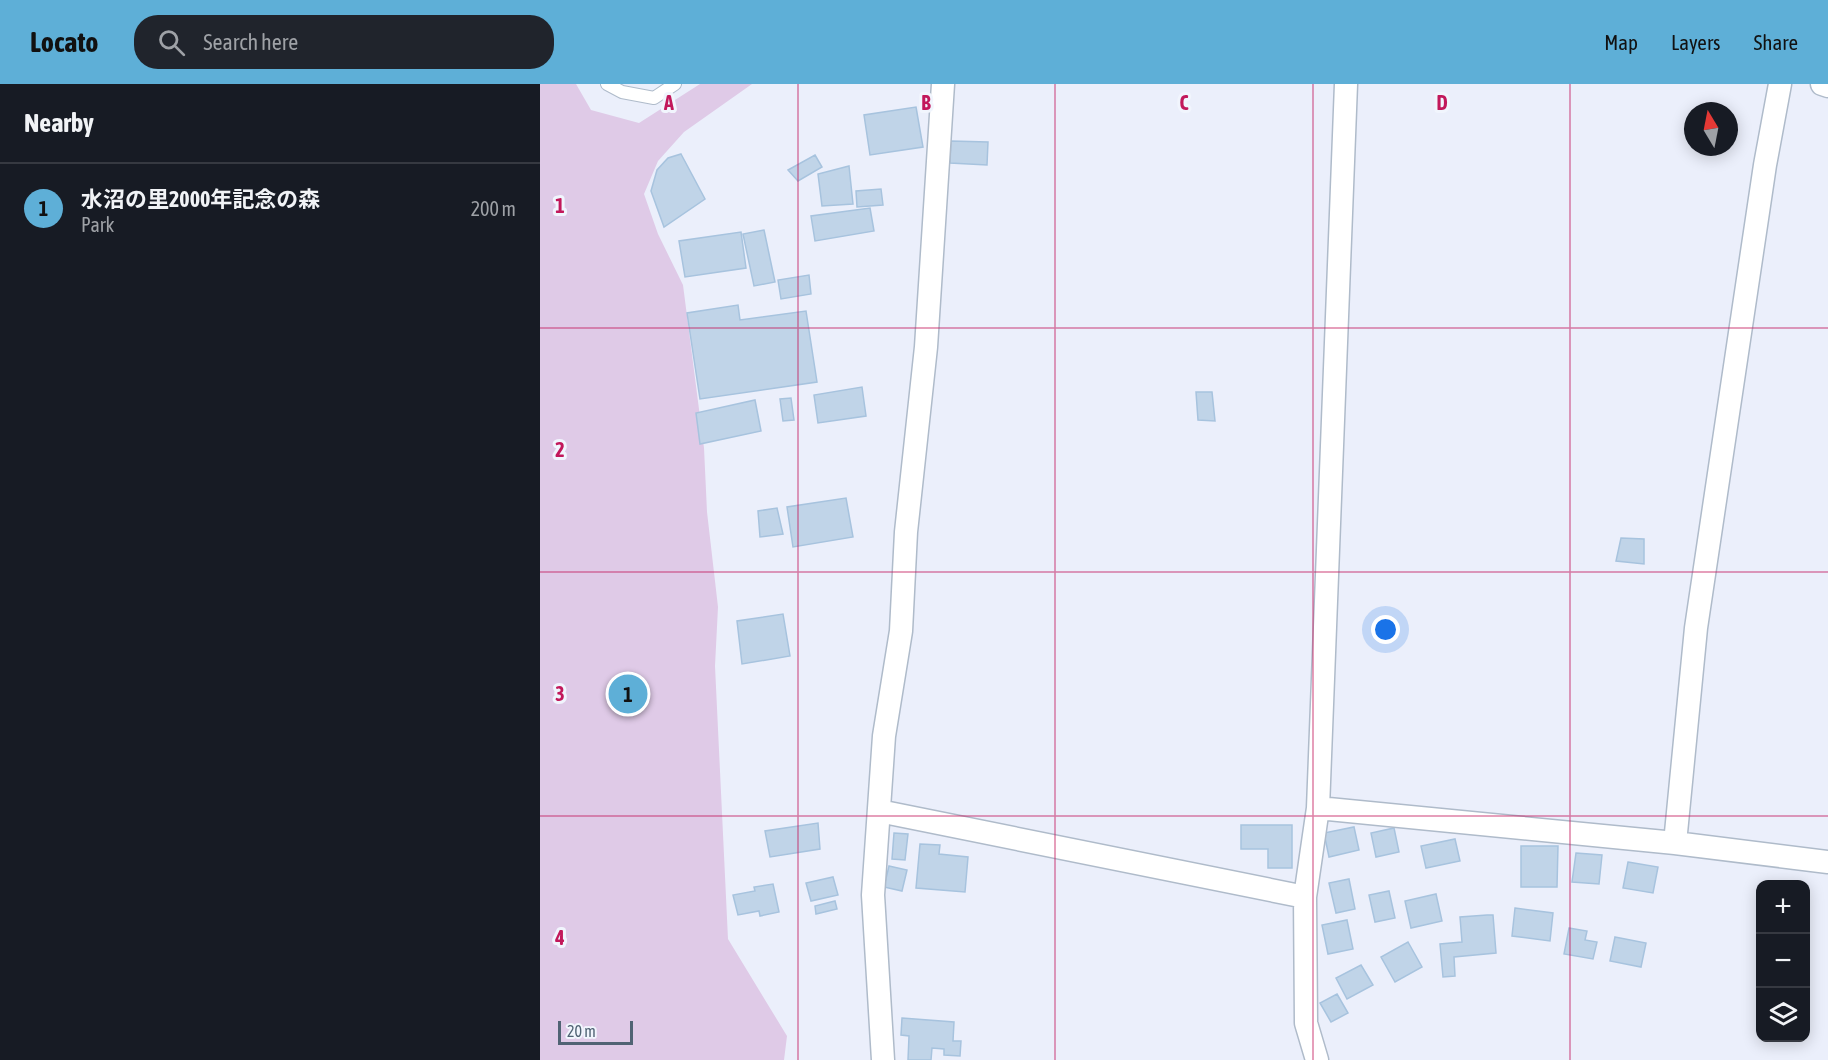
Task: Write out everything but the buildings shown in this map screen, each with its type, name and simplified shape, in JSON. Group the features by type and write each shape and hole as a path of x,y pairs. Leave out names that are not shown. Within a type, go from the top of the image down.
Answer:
{"street":[{"path":"883,1060 873,895 884,736 901,631 906,532 926,347 943,84"},
{"path":"1317,1060 1306,1023 1305,897 1318,808 1346,84"},
{"path":"1675,843 1696,628 1761,188 1780,84"},
{"path":"1822,84 1828,86"},
{"path":"1318,808 1675,843 1828,862"},
{"path":"879,811 1305,897"}],"lane":[{"path":"607,84 622,92 654,98 675,84"}],"shaded area":[{"path":"540,84 576,84 591,110 639,123 700,84 752,84 684,132 658,161 644,194 658,234 683,285 704,448 707,512 718,607 715,666 728,939 787,1036 784,1060 540,1060"}],"place":[{"name":"水沼の里2000年記念の森","path":"628,694"}]}
